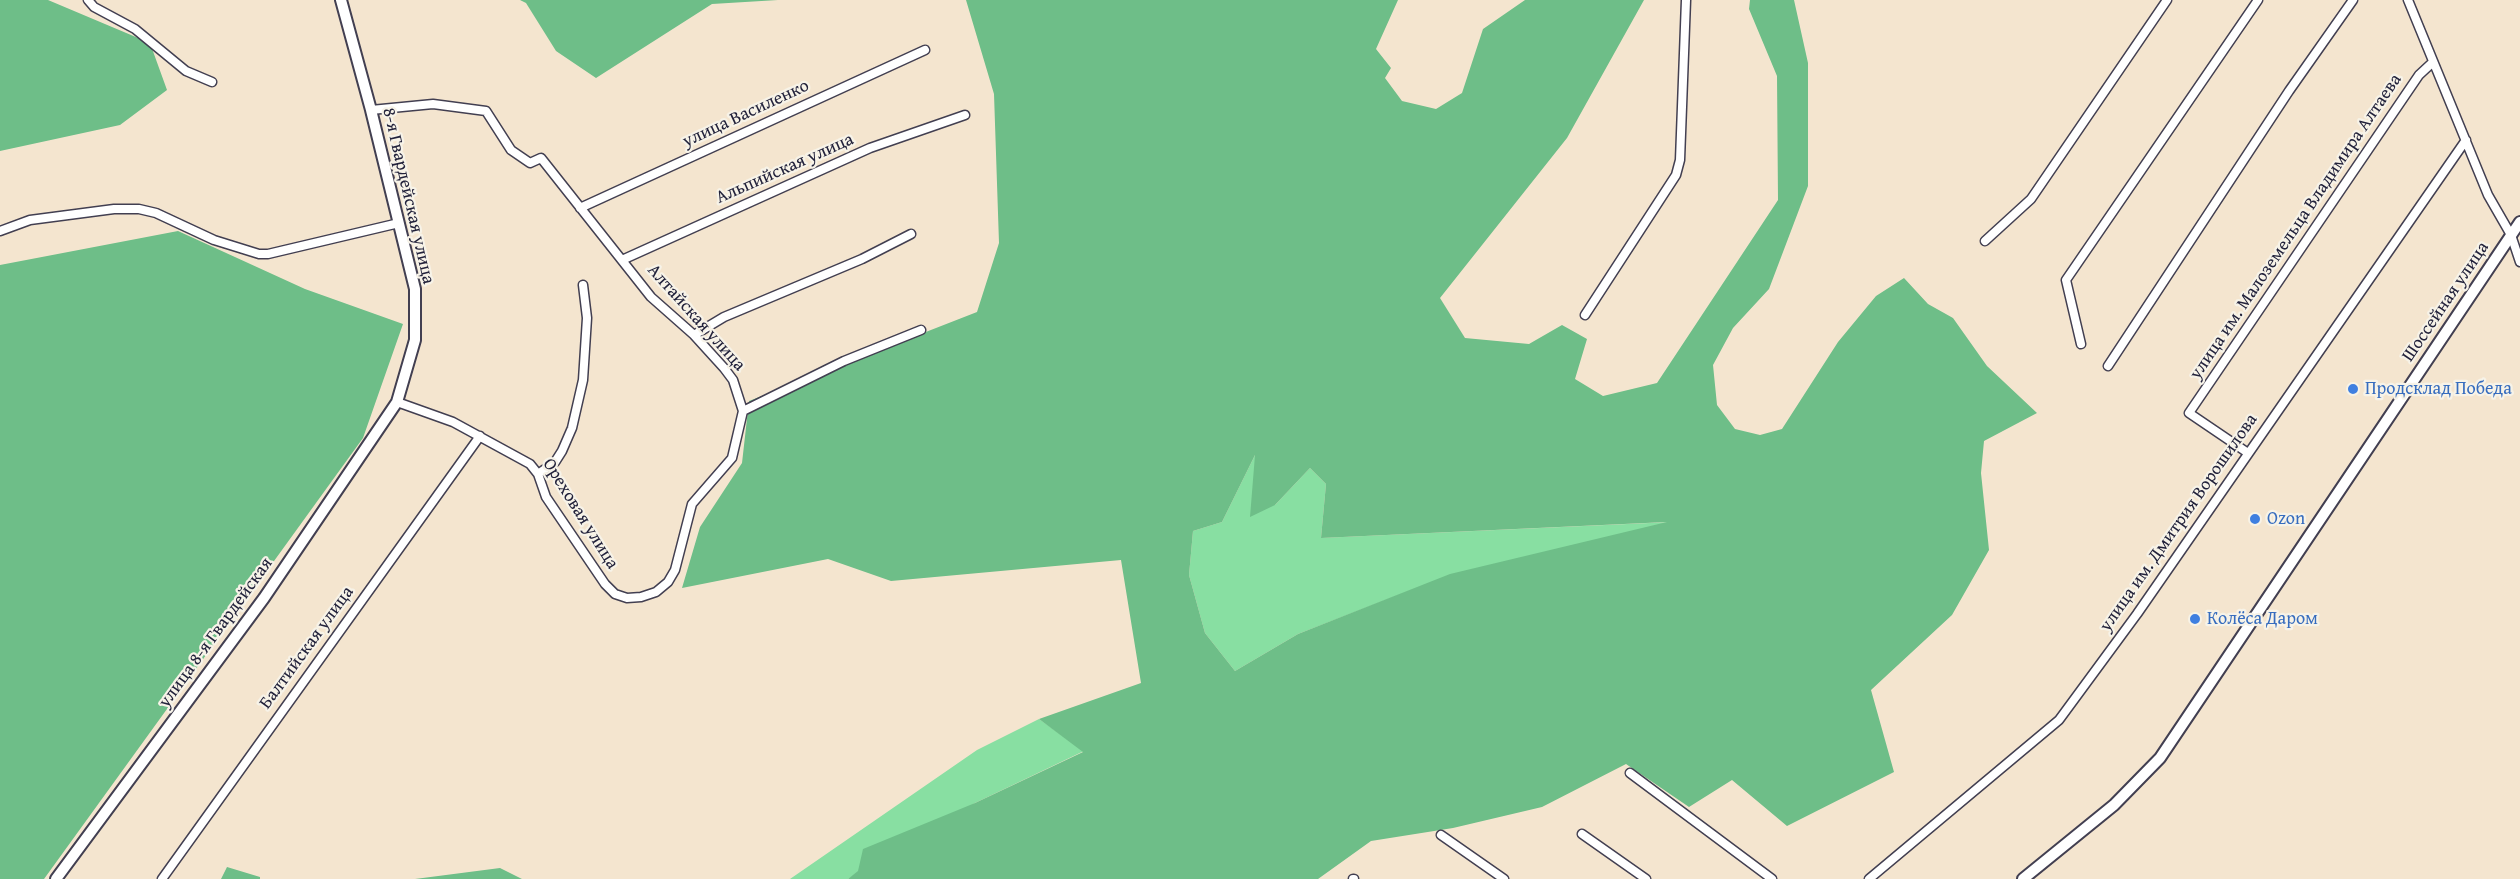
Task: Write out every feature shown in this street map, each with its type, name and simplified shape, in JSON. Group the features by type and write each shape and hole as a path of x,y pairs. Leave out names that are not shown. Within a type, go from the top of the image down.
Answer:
{"street":[{"path":"88,0 94,7 135,28 186,71 212,82"},
{"name":"8-я Гвардейская улица","path":"341,0 415,289 417,312 415,339 397,402"},
{"path":"1585,315 1676,175 1680,160 1686,0"},
{"path":"1985,241 2031,199 2167,0"},
{"path":"2081,344 2066,280 2258,0"},
{"path":"2108,366 2289,91 2353,0"},
{"path":"2408,0 2488,195 2511,235 2520,262"},
{"name":"улица Василенко","path":"580,208 925,50"},
{"name":"улица им. Малоземельца Владимира Алтаева","path":"2248,453 2189,413 2419,75 2433,62"},
{"name":"Алтайская улица","path":"371,110 433,104 486,111 511,150 530,163 541,158 658,304 694,335 733,380 743,411"},
{"name":"Альпийская улица","path":"622,260 870,148 965,115"},
{"name":"улица им. Дмитрия Ворошилова","path":"1869,879 2059,720 2466,140"},
{"path":"0,231 30,220 114,209 139,209 156,213 214,240 268,254 399,223"},
{"name":"Шоссейная улица","path":"2023,879 2114,805 2160,758 2520,222"},
{"path":"694,335 724,317 862,259 911,234"},
{"path":"538,474 555,462 562,451 581,390 587,344 583,285"},
{"path":"743,411 844,362 921,330"},
{"name":"Ореховая улица","path":"397,402 439,416 519,457 538,474 546,497 605,585 615,594 627,598 641,597 656,592 668,582 675,570 692,504 732,458 743,411"},
{"name":"улица 8-я Гвардейская","path":"56,879 264,598 397,402"},
{"name":"Балтийская улица","path":"162,879 480,436"},
{"path":"1630,773 1772,879"},
{"path":"1582,834 1646,879"},
{"path":"1442,835 1504,879"}],"green space":[{"path":"0,0 48,0 150,43 167,90 120,125 0,151"},
{"path":"520,0 778,0 712,4 596,78 556,51 526,3"},
{"path":"966,0 1398,0 1376,49 1391,68 1385,78 1402,101 1436,109 1462,93 1483,29 1525,0 1644,0 1567,138 1440,298 1465,338 1529,344 1562,325 1587,339 1575,379 1603,396 1657,383 1778,200 1777,76 1749,9 1750,0 1794,0 1808,63 1808,186 1769,289 1733,328 1713,365 1717,405 1735,429 1760,435 1782,429 1838,342 1876,296 1904,278 1928,304 1953,318 1987,366 2037,413 1984,441 1981,473 1989,550 1952,615 1871,690 1894,772 1787,826 1732,780 1689,807 1626,764 1542,807 1453,828 1371,841 1318,879 848,879 858,871 863,849 975,803 1083,752 1039,719 1141,683 1121,560 891,581 828,559 682,588 700,527 742,463 749,401 977,312 999,243 994,94","holes":["1255,455 1250,517 1275,505 1310,468 1326,484 1321,538 1667,522 1450,574 1298,634 1235,671 1205,633 1189,575 1193,531 1222,522"]},
{"path":"178,231 305,289 403,324 363,438 44,879 0,879 0,265"},
{"path":"1256,453 1275,505 1310,468 1326,484 1321,538 1671,522 1450,575 1298,634 1235,671 1205,633 1189,575 1193,531 1222,522"},
{"path":"1039,719 1084,751 975,803 848,879 790,879 977,750"},
{"path":"227,867 260,877 260,879 221,879"},
{"path":"500,868 522,879 415,879"}],"place":[{"name":"Продсклад Победа","path":"2353,389"},
{"name":"Ozon","path":"2255,519"},
{"name":"Колёса Даром","path":"2195,619"}]}
